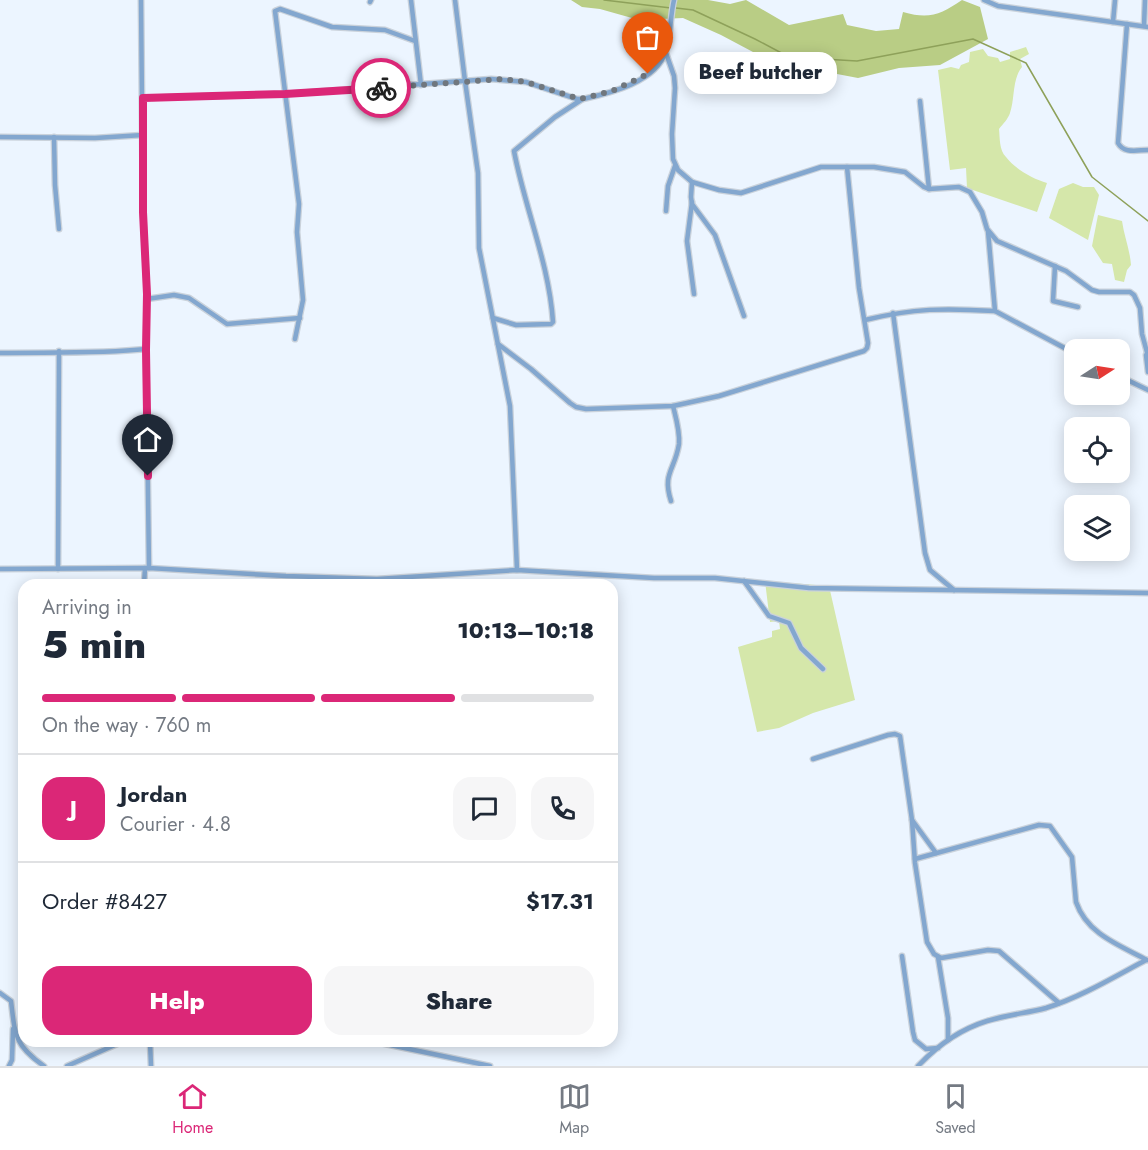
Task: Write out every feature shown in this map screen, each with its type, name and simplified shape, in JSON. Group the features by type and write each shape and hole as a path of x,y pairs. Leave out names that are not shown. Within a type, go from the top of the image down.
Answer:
{"street":[{"path":"141,0 143,212 147,299 147,568 145,579"},
{"path":"411,0 421,85"},
{"path":"455,0 478,173 479,248 510,406 517,570"},
{"path":"984,0 998,6 1146,27 1145,0"},
{"path":"1113,22 1115,0"},
{"path":"143,98 285,94 491,79 520,81 583,99 612,91 638,80 654,69 666,53 674,2"},
{"path":"295,339 303,300 297,232 298,199 275,13 278,9 332,27 385,30 415,41"},
{"path":"1127,24 1118,143 1126,150 1148,150"},
{"path":"666,53 675,76 672,148 675,166 668,186 666,211"},
{"path":"493,318 516,325 551,324 553,322 540,250 514,152 558,115 583,99"},
{"path":"920,101 929,189"},
{"path":"0,137 95,138 143,135"},
{"path":"54,137 59,229"},
{"path":"675,166 693,182 719,190 741,193 808,170 847,167 874,167 905,172 929,189 959,187 970,192 982,212 987,229 995,311"},
{"path":"498,344 576,407 597,409 673,406 719,396 864,351 868,343 859,288 847,167"},
{"path":"693,182 687,241 694,294"},
{"path":"692,202 694,209 715,235 744,316"},
{"path":"987,229 997,241 1055,266 1092,290 1130,292 1134,295 1140,308 1148,372"},
{"path":"1055,266 1053,301 1078,307"},
{"path":"147,299 174,295 189,298 227,324 300,318"},
{"path":"865,320 893,313 946,308 995,311 1064,348"},
{"path":"893,313 925,553 930,570 954,590"},
{"path":"1146,348 1148,356"},
{"path":"0,353 59,351 97,353 146,350"},
{"path":"58,569 59,351"},
{"path":"1130,381 1148,390"},
{"path":"670,501 666,482 676,456 679,434 673,406"},
{"path":"0,569 147,568 377,579 517,570 654,578 715,578 809,588 1148,593"},
{"path":"744,581 766,613 789,623 801,648 824,669"},
{"path":"813,759 888,735 897,734 901,741 927,942 930,950 938,957 948,1018 948,1040"},
{"path":"912,820 936,853"},
{"path":"915,859 1039,825 1050,826 1070,852 1076,902 1095,932 1147,959"},
{"path":"938,957 988,950 999,951 1059,1003"},
{"path":"902,957 915,1040 926,1049 938,1048"},
{"path":"918,1066 960,1032 987,1021 1059,1003 1147,959"},
{"path":"0,993 11,1001 13,1054 9,1066"},
{"path":"13,1024 18,1039"},
{"path":"24,1047 44,1066"},
{"path":"67,1066 110,1047"},
{"path":"150,1047 151,1066"},
{"path":"400,1047 490,1066"}],"green space":[{"path":"571,0 708,0 730,4 746,0 789,25 843,14 847,25 876,31 899,29 903,12 921,15 935,14 962,0 980,7 988,39 940,65 899,68 858,78 837,74 825,53 786,64 753,52 683,18 639,20 600,9 582,7"},
{"path":"1026,47 1029,54 1020,59 1022,67 1015,83 1012,107 1007,119 999,129 1000,144 1002,151 1014,166 1047,183 1037,212 967,188 966,168 950,170 938,70 951,67 959,69 961,65 969,62 970,52 983,49 988,56 998,58 1000,62 1010,59 1010,52"},
{"path":"1073,183 1083,187 1094,187 1099,195 1088,240 1049,218 1059,189"},
{"path":"1098,215 1122,221 1131,265 1124,282 1115,280 1112,264 1103,263 1092,246"},
{"path":"765,581 829,586 855,700 813,713 779,728 757,732 738,647 772,637 772,631 780,629 779,621 770,622"}],"waterway":[{"path":"604,0 671,8"},
{"path":"676,8 693,10 789,57 857,61 973,39 1026,63 1092,177 1148,221"}],"way so far":[{"path":"381,88 503,79 526,82 580,99 612,91 648,74"}],"place":[{"name":"Beef butcher","path":"648,74"}],"route":[{"path":"148,476 143,98 285,94 381,88"}]}
